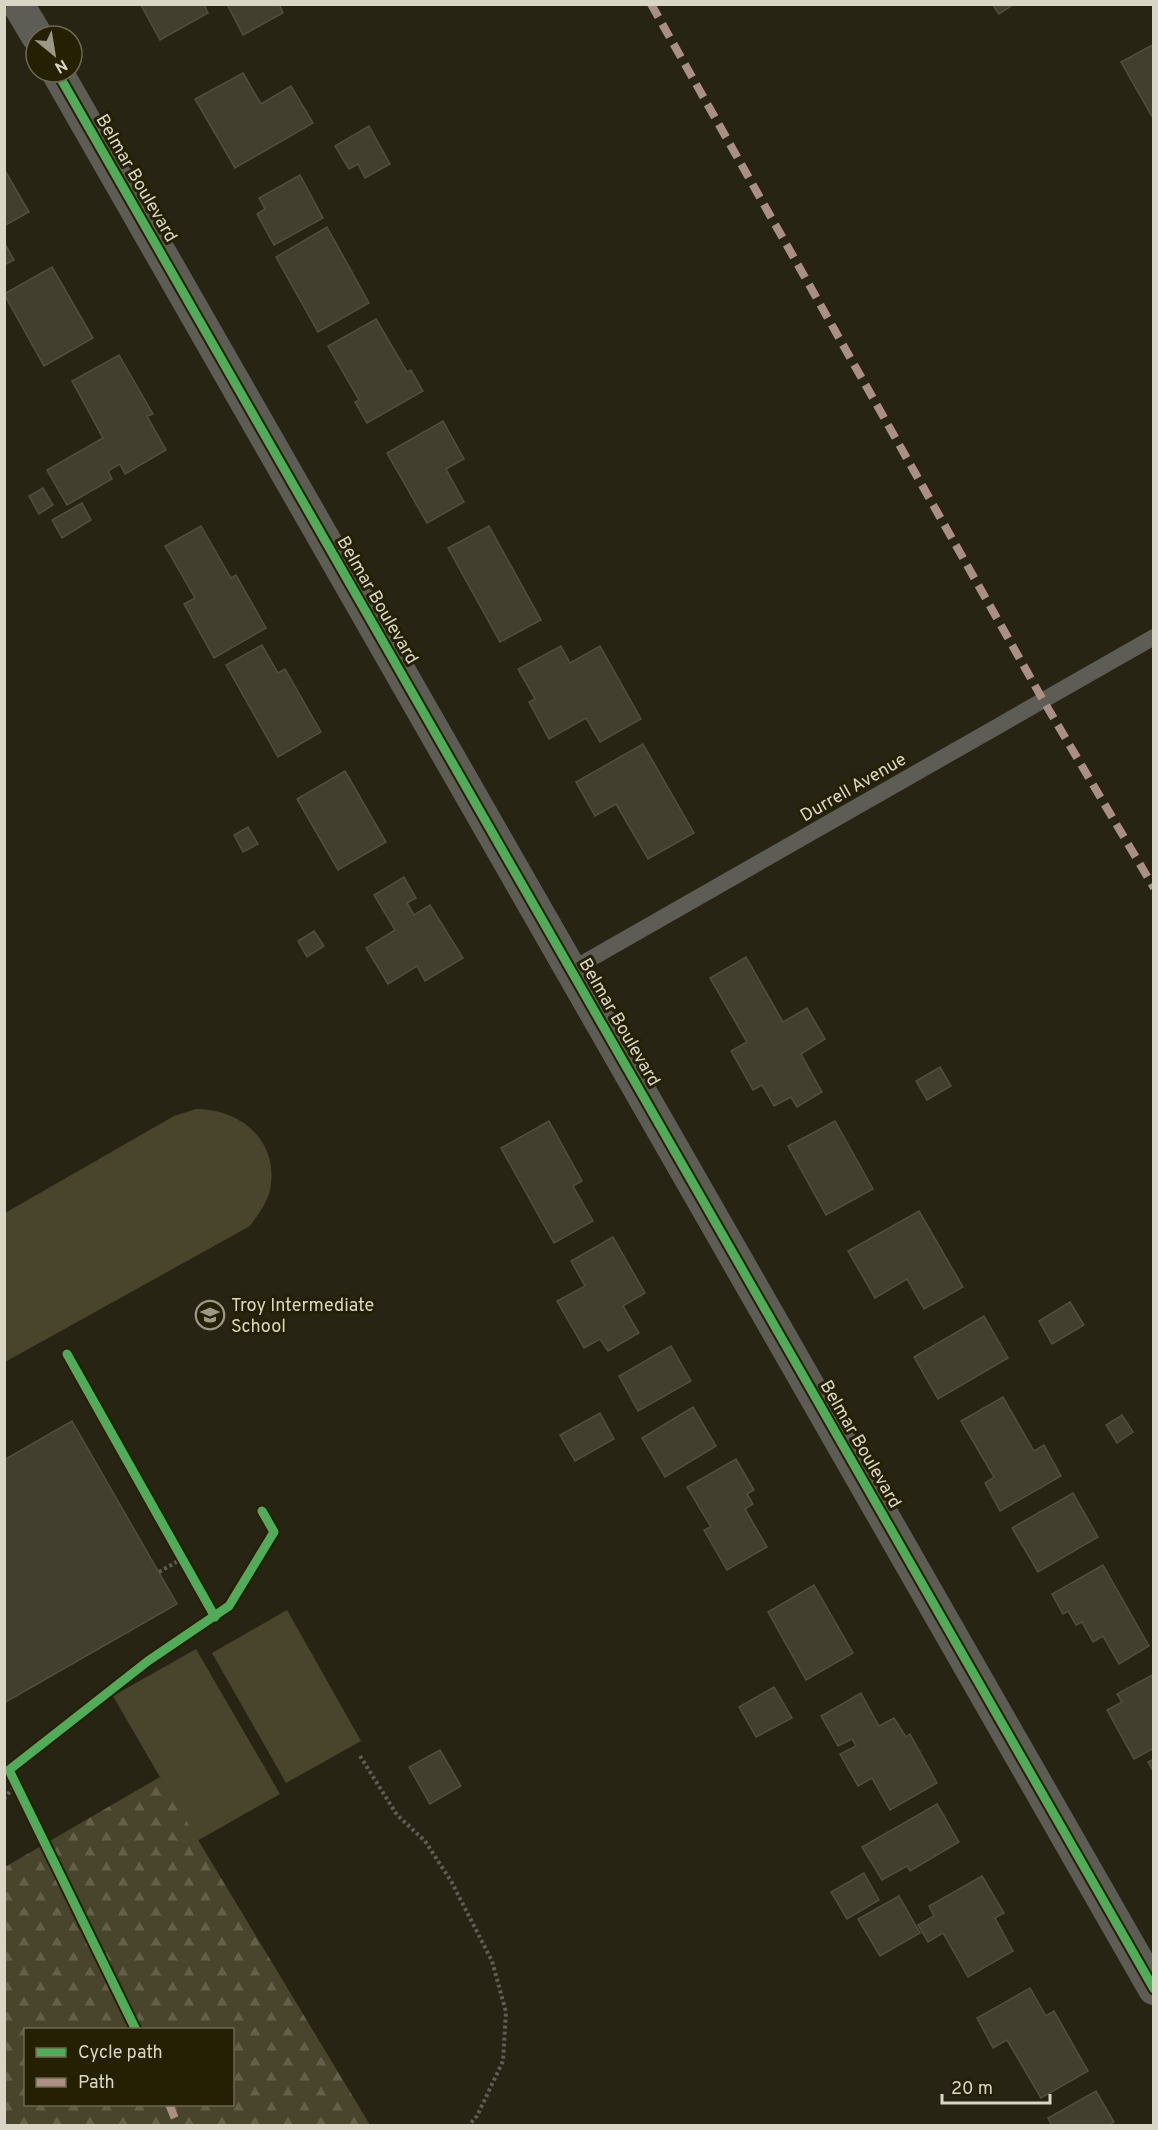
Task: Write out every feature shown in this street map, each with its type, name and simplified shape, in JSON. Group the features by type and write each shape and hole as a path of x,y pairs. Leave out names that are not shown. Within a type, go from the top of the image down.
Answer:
{"street":[{"path":"18,4 29,24"},
{"name":"Belmar Boulevard","path":"64,84 1154,1989"}],"lane":[{"name":"Durrell Avenue","path":"571,970 1154,637"}],"path":[{"path":"159,1572 183,1558"},
{"path":"360,1756 398,1815 425,1841 451,1881 492,1961 506,2012 503,2061 477,2116 468,2126"},
{"path":"4,1799 16,1784"}],"green space":[{"path":"196,1109 229,1115 255,1133 264,1145 270,1160 272,1176 269,1194 250,1226 5,1362 5,1213 174,1116"},
{"path":"287,1610 361,1741 286,1783 212,1653"},
{"path":"196,1649 280,1794 197,1841 113,1696"},
{"path":"160,1777 370,2125 5,2125 5,1867"}],"building":[{"path":"204,4 208,13 160,40 141,5"},
{"path":"227,4 279,4 283,13 243,35"},
{"path":"992,4 1014,4 999,14"},
{"path":"1154,44 1154,120 1121,62"},
{"path":"243,73 261,104 291,86 313,123 235,168 195,99"},
{"path":"369,126 390,164 365,178 358,164 349,169 335,146"},
{"path":"4,169 29,212 4,226"},
{"path":"300,175 323,218 274,245 257,214 265,209 259,198"},
{"path":"327,227 369,303 318,332 276,257"},
{"path":"4,242 14,260 4,265"},
{"path":"52,267 93,338 44,366 4,294"},
{"path":"376,319 407,372 411,370 423,391 367,423 355,402 359,400 328,346"},
{"path":"119,355 153,414 147,416 166,450 125,474 120,464 108,471 112,479 67,505 47,470 103,438 72,381"},
{"path":"443,421 464,459 446,469 464,502 427,523 387,453"},
{"path":"43,488 53,505 39,514 29,496"},
{"path":"82,503 91,520 62,538 52,520"},
{"path":"201,526 231,578 236,575 266,628 214,658 184,604 195,598 165,546"},
{"path":"489,526 541,620 500,642 448,548"},
{"path":"262,645 278,673 285,669 321,732 278,757 226,665"},
{"path":"561,646 570,663 600,646 641,719 600,742 586,718 549,739 529,702 535,699 518,669"},
{"path":"643,744 694,833 648,859 616,804 595,816 576,782"},
{"path":"345,771 386,842 338,870 297,799"},
{"path":"248,827 258,844 243,852 234,835"},
{"path":"404,877 416,898 407,903 414,915 430,905 463,958 425,981 417,966 388,984 366,948 395,930 374,895"},
{"path":"314,931 324,946 307,957 298,941"},
{"path":"746,957 783,1022 807,1008 825,1039 801,1054 822,1092 797,1107 791,1097 774,1106 762,1085 753,1090 731,1051 747,1042 710,978"},
{"path":"940,1067 951,1086 927,1100 916,1081"},
{"path":"549,1121 582,1181 573,1186 593,1221 554,1243 501,1148"},
{"path":"835,1121 873,1189 826,1215 788,1146"},
{"path":"919,1211 963,1287 924,1309 907,1279 875,1298 848,1251"},
{"path":"613,1237 645,1293 623,1306 639,1333 608,1351 600,1339 584,1348 557,1301 585,1286 571,1261"},
{"path":"1070,1302 1084,1325 1052,1344 1039,1321"},
{"path":"984,1316 1008,1358 938,1399 914,1357"},
{"path":"671,1346 691,1381 638,1411 619,1376"},
{"path":"1003,1397 1034,1451 1044,1445 1061,1476 1000,1511 985,1483 994,1477 961,1421"},
{"path":"693,1407 716,1446 665,1477 642,1438"},
{"path":"600,1413 614,1439 575,1461 560,1435"},
{"path":"1122,1415 1133,1432 1117,1443 1106,1425"},
{"path":"72,1421 177,1604 4,1703 4,1460"},
{"path":"736,1459 754,1490 747,1494 753,1504 745,1509 767,1547 727,1570 704,1530 711,1527 687,1487"},
{"path":"1073,1493 1098,1537 1038,1572 1012,1528"},
{"path":"1103,1565 1149,1646 1119,1664 1103,1636 1093,1642 1082,1622 1076,1625 1068,1611 1063,1614 1052,1594"},
{"path":"814,1585 853,1653 806,1680 768,1612"},
{"path":"1154,1674 1154,1748 1134,1759 1107,1710 1122,1702 1117,1694"},
{"path":"774,1687 792,1718 756,1737 739,1707"},
{"path":"861,1693 879,1726 894,1718 906,1737 910,1734 937,1783 890,1810 872,1778 858,1786 840,1754 856,1746 852,1739 838,1746 821,1716"},
{"path":"440,1750 461,1786 430,1804 409,1767"},
{"path":"1154,1759 1154,1772 1148,1762"},
{"path":"937,1804 959,1842 910,1871 907,1866 882,1880 862,1847"},
{"path":"864,1873 879,1900 847,1919 831,1892"},
{"path":"982,1876 1004,1913 995,1918 1013,1951 968,1977 943,1933 928,1942 918,1925 934,1916 929,1906"},
{"path":"899,1896 920,1933 880,1956 858,1919"},
{"path":"1030,1988 1046,2016 1054,2011 1088,2071 1041,2098 1007,2040 993,2048 977,2018"},
{"path":"1096,2091 1114,2122 1108,2126 1052,2126 1048,2118"}],"marked path":[{"path":"651,4 1043,700 1154,888"},
{"path":"170,2106 178,2126"}],"cycle path":[{"path":"64,84 1154,1989"},
{"path":"67,1354 215,1617"},
{"path":"135,2028 9,1770 148,1661 229,1606 274,1532 262,1511"}],"place":[{"name":"Troy Intermediate School","path":"210,1315"}]}
